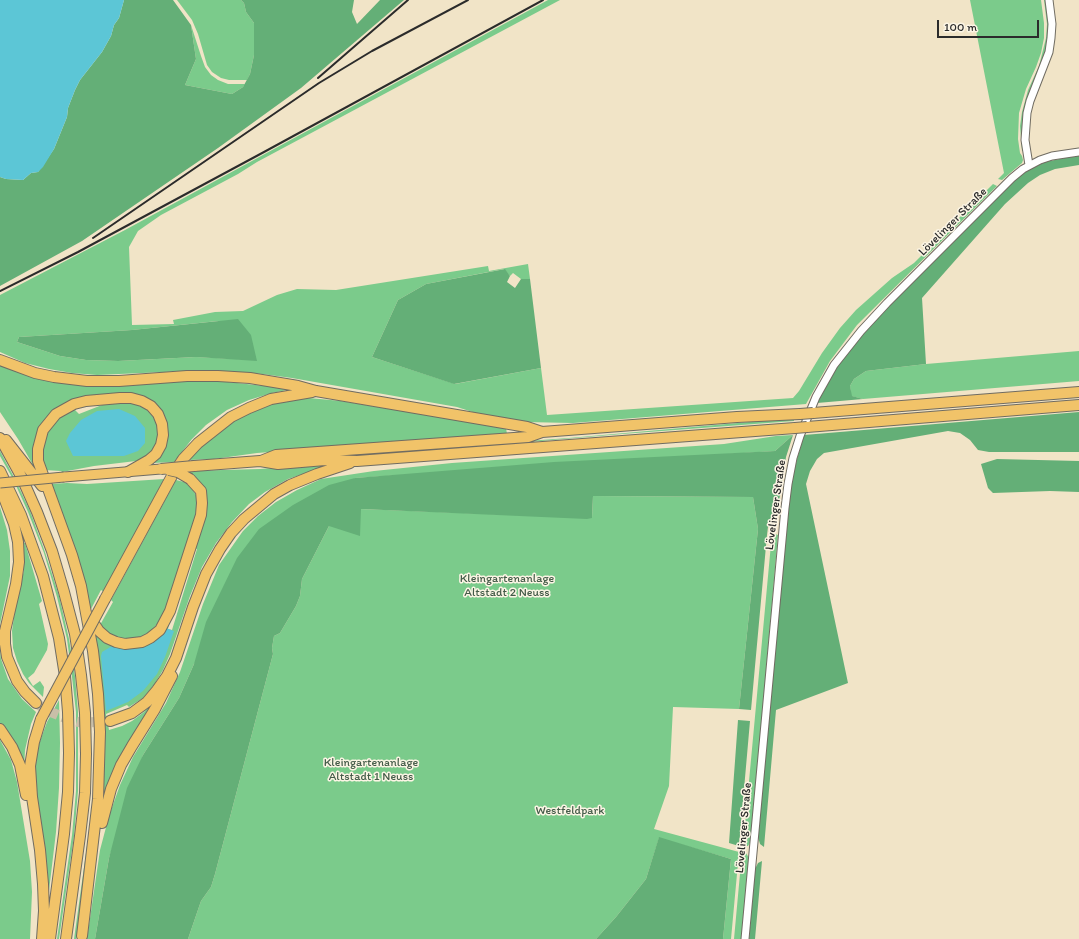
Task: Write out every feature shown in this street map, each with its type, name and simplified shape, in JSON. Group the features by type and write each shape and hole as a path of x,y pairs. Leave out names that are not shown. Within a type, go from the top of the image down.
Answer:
{"highway":[{"path":"0,360 35,373 71,379 120,381 187,376 218,376 279,382 316,391 527,427 542,432"},
{"path":"42,939 44,911 43,884 40,850 32,797 30,766 34,742 41,719 183,459 198,443 231,417 271,399 316,391"},
{"path":"260,461 276,455 528,437 542,432 800,414 1079,392"},
{"path":"82,938 96,821 100,767 98,694 87,613 81,586 72,555 38,462 38,449 43,430 56,414 74,404 95,400 131,398 142,401 151,406 158,414 162,424 163,434 161,445 156,454 149,460 128,472"},
{"path":"161,469 260,461 278,464 325,460 358,461 1079,405"},
{"path":"0,434 11,445 40,482 51,499"},
{"path":"0,438 21,476 52,551 75,634 82,675 85,713 85,794 66,939"},
{"path":"110,721 132,713 147,702 167,676 176,658 206,574 231,533 244,519 274,494 290,485 317,474 358,461"},
{"path":"87,613 99,631 107,638 125,644 142,642 150,638 160,630 170,611 201,515 202,503 201,491 190,479 178,472 161,469"},
{"path":"0,471 22,515 43,576 59,638 65,676 68,719 68,792 50,939"},
{"path":"0,487 14,524 18,542 19,562 16,584 5,631 6,650 11,670 17,681 36,703"},
{"path":"82,938 104,810 111,789 132,746 166,690 175,671 176,658"},
{"path":"0,729 12,747 20,765 24,783 35,851 42,939"}],"main road":[{"path":"0,483 161,469"}],"street":[{"path":"1029,165 1025,140 1027,113 1030,101 1049,52 1052,24 1049,0"},
{"name":"Lövelinger Straße","path":"745,939 784,508 788,484 800,436 816,397 825,380 843,353 861,331 1012,178 1029,165 1052,156 1079,152"}],"green space":[{"path":"124,0 173,0 191,25 196,59 185,85 232,94 243,87 250,74 254,55 254,23 246,12 244,3 241,0 354,0 352,12 357,24 380,0 404,0 301,88 218,148 82,241 0,286 0,177 6,179 23,180 31,173 38,172 54,149 67,117 68,108 80,80 102,52 111,36 114,25 119,18"},
{"path":"177,0 241,0 244,3 246,12 254,23 254,55 250,74 247,80 229,80 221,78 212,72 207,65 198,34 192,20"},
{"path":"548,0 560,0 257,162 238,174 161,215 138,231 129,247 132,325 174,324 173,320 215,312 243,311 277,295 297,289 336,290 488,266 489,271 528,264 530,279 521,279 513,273 510,276 504,269 426,284 398,300 372,357 455,384 541,368 547,415 793,398 799,391 822,353 840,328 856,310 892,278 914,263 993,184 997,186 857,325 830,361 806,404 573,423 524,422 488,417 457,407 262,374 220,371 97,375 72,373 25,363 0,352 0,295 125,230","holes":["218,321 256,360 196,357 118,361 86,360 60,356 17,342 19,337 132,330"]},
{"path":"970,0 1041,0 1044,38 1041,53 1026,89 1019,113 1018,139 1020,153 1023,160 1022,163 1002,180 998,179 1004,173"},
{"path":"1044,0 1046,0 1049,24 1046,51 1030,91 1024,151 1022,151 1020,126 1022,112 1028,90 1039,66 1046,38 1047,24"},
{"path":"191,25 205,67 211,75 228,84 245,84 243,87 232,94 185,85 196,59"},
{"path":"1079,155 1079,165 1055,169 1040,175 1028,183 1005,204 922,298 926,364 866,371 854,379 850,386 852,396 863,399 817,403 835,368 864,331 1012,182 1023,173 1045,162"},
{"path":"505,269 510,276 507,282 515,288 521,279 530,279 541,368 454,384 372,357 398,300 426,284"},
{"path":"238,319 251,335 257,361 196,357 118,361 86,360 60,356 17,342 19,337 132,330"},
{"path":"1079,351 1079,381 863,399 851,396 850,386 854,379 866,371 926,364"},
{"path":"0,364 71,384 94,386 178,381 219,381 292,389 249,400 227,410 206,425 192,439 174,462 152,463 151,465 143,466 161,452 157,407 99,397 49,418 37,472 0,412"},
{"path":"309,398 341,401 506,428 507,434 257,453 214,459 189,460 209,438 230,422 251,411 278,402"},
{"path":"115,403 138,404 144,407 154,418 159,432 157,444 151,452 140,460 136,461 94,466 62,472 44,470 42,444 45,435 63,414 78,407 75,410 79,414 102,405"},
{"path":"1079,412 1079,452 989,452 978,450 970,440 960,433 948,431 824,453 817,459 810,471 806,484 848,683 776,710 764,847 760,844 758,837 788,508 791,484 804,435"},
{"path":"794,418 794,421 280,461 280,459 569,438"},
{"path":"793,435 775,451 355,478 194,664 179,698 143,755 109,858 95,939 87,939 100,850 109,816 120,785 133,757 166,703 180,672 203,604 219,565 243,531 258,516 276,502 321,479 374,471 452,463 724,444 776,436"},
{"path":"793,435 786,457 777,514 768,527 751,710 739,709 758,529 753,497 593,496 592,518 587,519 361,509 360,536 329,526 302,579 300,596 296,606 280,633 274,636 272,648 273,654 215,874 211,887 201,901 188,939 95,939 109,858 127,788 143,755 179,698 194,664 206,622 237,558 259,529 293,505 329,485 355,478 554,462 775,451"},
{"path":"0,451 30,511 45,552 59,596 69,639 75,676 78,712 78,791 74,836 59,939 57,939 72,835 76,791 76,712 72,677 67,639 44,553 28,512 13,479 0,456"},
{"path":"997,459 1079,461 1079,492 1050,491 993,493 988,488 981,464"},
{"path":"335,463 288,479 265,492 249,504 232,522 216,543 202,567 190,596 170,654 154,685 143,698 129,707 127,705 106,714 109,730 132,721 144,712 153,702 102,805 94,635 96,634 135,648 171,614 168,629 172,630 197,549 194,548 206,501 186,471 260,469"},
{"path":"164,479 104,592 101,590 91,609 73,542 49,484 87,484"},
{"path":"176,480 184,482 191,487 196,495 197,504 195,517 166,608 159,622 151,631 143,636 133,639 120,638 109,634 100,625 113,602 111,600"},
{"path":"593,496 753,497 758,529 739,709 673,707 669,786 654,829 739,852 731,939 723,939 731,859 659,838 646,879 616,917 596,939 188,939 201,901 211,887 215,874 273,654 272,648 274,636 280,633 296,606 300,596 302,579 329,526 360,509 592,518"},
{"path":"0,507 7,530 10,551 10,576 0,624"},
{"path":"772,533 778,535 751,841 748,846 743,846"},
{"path":"23,543 25,543 42,601 39,604 48,644 47,650 34,673 28,678 33,686 40,681 44,687 43,697 29,683 23,674 13,648 12,631 24,570"},
{"path":"0,650 1,659 8,679 22,699 36,712 31,724 25,750 24,769 0,725"},
{"path":"59,700 59,788 56,832 48,899 36,798 35,769 39,744 47,722"},
{"path":"738,720 750,721 739,846 729,843"},
{"path":"0,740 11,760 17,782 30,861 32,892 30,939 0,939"},
{"path":"92,810 87,866 76,939 74,939"},
{"path":"659,837 731,859 723,939 596,939 616,917 646,879"},
{"path":"742,852 746,853 749,858 742,939 734,939"},
{"path":"762,861 755,939 749,939 755,869 758,863"}],"water":[{"path":"0,0 124,0 119,18 114,25 111,36 102,52 80,80 75,90 68,108 67,117 54,149 43,167 38,172 31,173 23,180 6,179 0,177"},
{"path":"119,409 135,416 145,428 145,443 138,451 124,456 73,456 66,441 70,433 81,420 97,411"},
{"path":"166,628 174,631 157,674 143,691 128,702 106,711 101,656 102,652 112,646 121,649 136,649 148,646 160,637"}],"tunnel":[{"path":"36,703 46,710 70,720 83,723 107,721"}],"railway":[{"path":"318,78 408,0"},
{"path":"93,238 319,83 372,51 468,0"},
{"path":"0,291 78,252 543,0"}],"park label":[{"name":"Kleingartenanlage Altstadt 2 Neuss","path":"507,586"},
{"name":"Kleingartenanlage Altstadt 1 Neuss","path":"371,770"},
{"name":"Westfeldpark","path":"570,811"}]}
